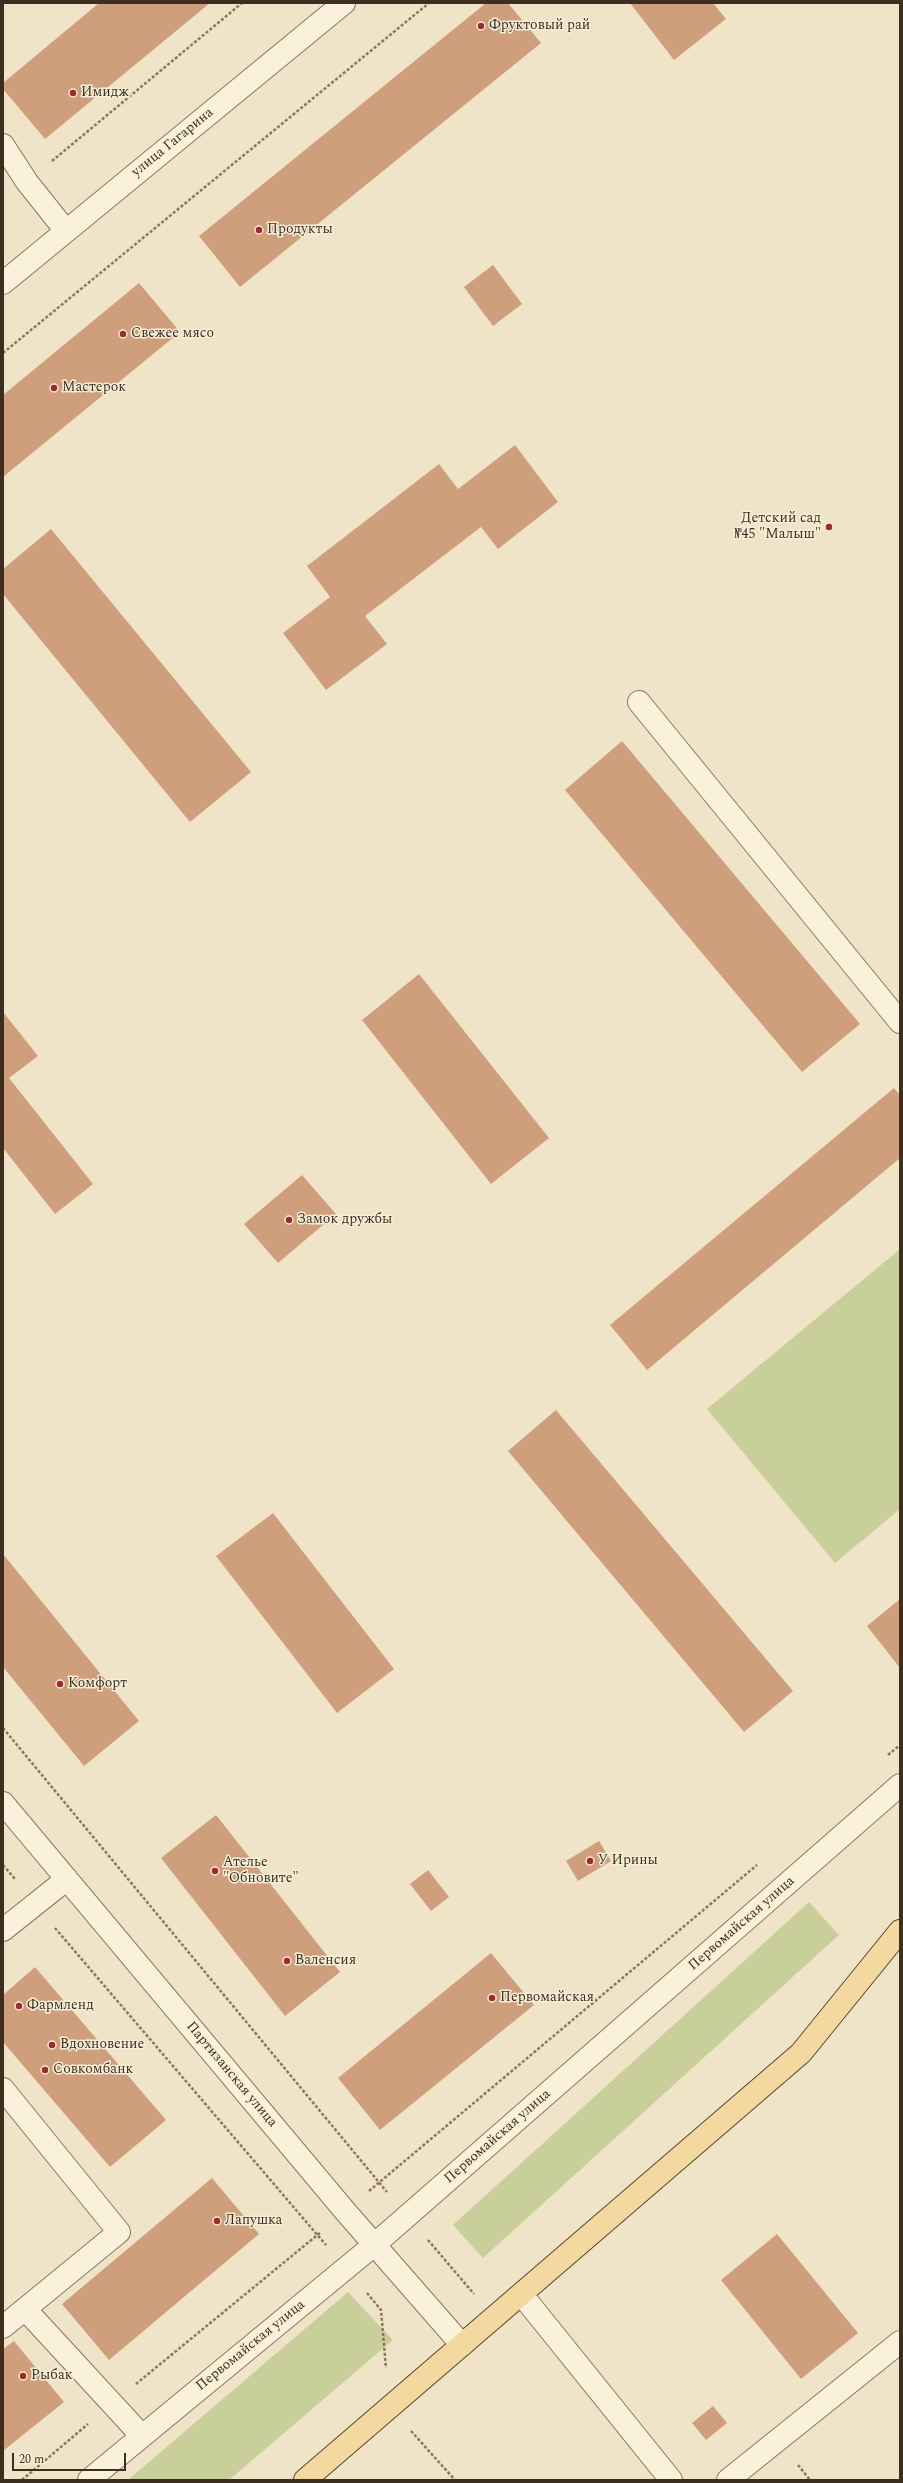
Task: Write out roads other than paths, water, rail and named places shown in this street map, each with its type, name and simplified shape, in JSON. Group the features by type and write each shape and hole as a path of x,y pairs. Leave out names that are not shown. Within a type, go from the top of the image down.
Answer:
{"main road":[{"path":"305,2480 522,2295 801,2053 900,1931"}],"street":[{"name":"улица Гагарина","path":"3,283 344,3"},
{"path":"3,145 27,182 66,231"},
{"path":"639,702 900,1022"},
{"name":"Первомайская улица","path":"88,2480 374,2245 900,1785"},
{"name":"Партизанская улица","path":"3,1803 345,2211 462,2345"},
{"path":"3,1930 67,1878"},
{"path":"3,2089 119,2232 3,2327"},
{"path":"522,2295 671,2480"},
{"path":"25,2309 141,2435"},
{"path":"728,2480 900,2342"}],"place":[{"name":"Фруктовый рай","path":"481,26"},
{"name":"Имидж","path":"73,93"},
{"name":"Продукты","path":"259,230"},
{"name":"Свежее мясо","path":"123,334"},
{"name":"Мастерок","path":"54,388"},
{"name":"Детский сад №45 \"Малыш\"","path":"829,527"},
{"name":"Замок дружбы","path":"289,1220"},
{"name":"Комфорт","path":"60,1684"},
{"name":"У Ирины","path":"590,1861"},
{"name":"Ателье \"Обновите\"","path":"215,1871"},
{"name":"Валенсия","path":"287,1961"},
{"name":"Первомайская","path":"492,1998"},
{"name":"Фармленд","path":"19,2006"},
{"name":"Вдохновение","path":"52,2045"},
{"name":"Совкомбанк","path":"45,2070"},
{"name":"Лапушка","path":"217,2221"},
{"name":"Рыбак","path":"23,2376"}]}
